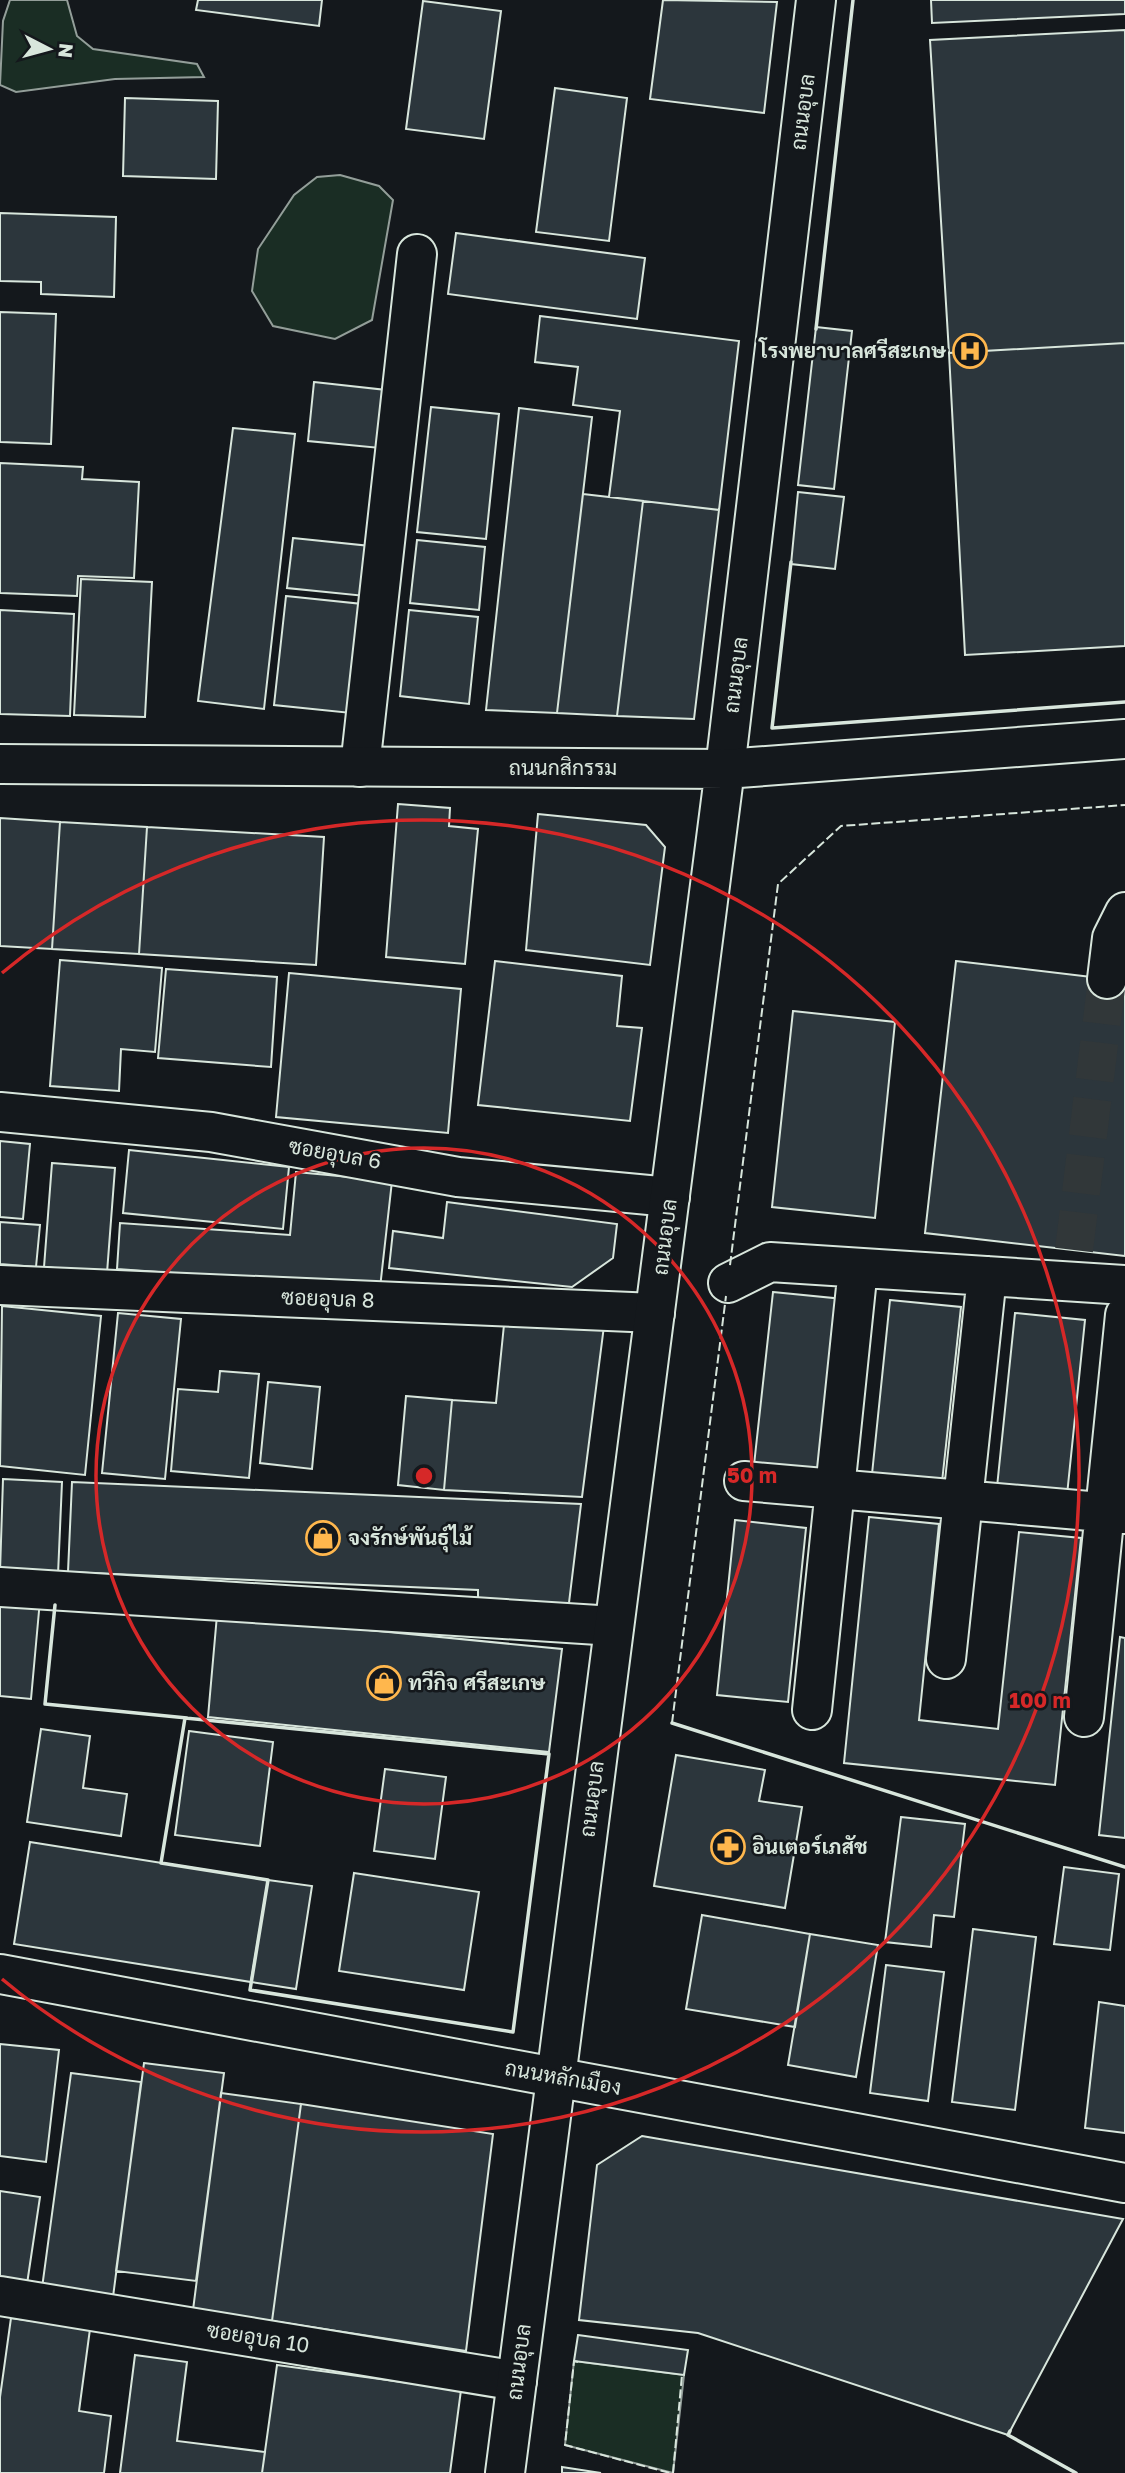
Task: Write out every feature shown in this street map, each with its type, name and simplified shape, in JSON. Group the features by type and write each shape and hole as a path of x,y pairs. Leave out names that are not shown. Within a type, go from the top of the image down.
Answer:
{"street":[{"name":"ถนนอุบล","path":"505,2473 725,769 816,0"},
{"path":"360,767 417,254"},
{"name":"ถนนกสิกรรม","path":"0,764 725,769 1125,739"},
{"path":"1107,978 1112,938 1125,912"},
{"name":"ซอยอุบล 6","path":"0,1112 211,1132 458,1177 670,1197"},
{"path":"728,1283 770,1262 987,1276 1072,1266 1125,1285"},
{"path":"812,1710 858,1268"},
{"path":"946,1659 987,1276"},
{"name":"ซอยอุบล 8","path":"0,1285 655,1312"},
{"path":"1084,1717 1115,1514 1125,1315"},
{"path":"744,1481 1115,1514"},
{"path":"0,1587 614,1626"},
{"name":"ถนนหลักเมือง","path":"0,1974 1125,2183"},
{"name":"ซอยอุบล 10","path":"0,2296 517,2381"}],"green space":[{"path":"10,0 67,0 77,36 93,49 197,64 204,77 115,79 16,92 0,85 3,21"},
{"path":"340,175 379,186 393,200 372,320 335,339 273,326 252,291 258,249 294,195 317,177"},
{"path":"574,2361 684,2375 673,2473 565,2445"}],"building":[{"path":"198,0 322,0 319,26 196,10"},
{"path":"663,0 777,2 764,113 650,99"},
{"path":"931,0 1125,0 1125,14 932,23"},
{"path":"423,1 501,11 484,139 406,129"},
{"path":"1125,30 1125,343 949,353 930,40"},
{"path":"555,88 627,98 609,241 536,232"},
{"path":"125,98 218,101 216,179 123,176"},
{"path":"0,213 116,217 114,297 41,294 41,282 0,281"},
{"path":"456,233 645,258 637,319 448,294"},
{"path":"0,312 56,314 51,444 0,442"},
{"path":"540,316 739,341 719,510 609,497 620,411 573,405 578,367 535,362"},
{"path":"816,327 852,331 834,489 798,485"},
{"path":"1125,343 1125,646 965,655 949,353"},
{"path":"314,382 386,390 380,448 308,441"},
{"path":"431,407 499,414 486,539 417,532"},
{"path":"519,408 592,417 557,713 486,710"},
{"path":"233,428 295,434 264,709 198,701"},
{"path":"0,463 83,467 82,479 139,482 134,578 78,576 77,596 0,593"},
{"path":"798,492 844,497 835,569 791,564"},
{"path":"583,494 643,501 617,716 557,713"},
{"path":"643,501 719,510 694,719 617,716"},
{"path":"293,538 370,546 365,596 287,588"},
{"path":"417,540 485,547 479,610 410,603"},
{"path":"81,579 152,582 145,717 74,715"},
{"path":"286,596 362,604 351,713 274,705"},
{"path":"0,610 74,614 70,716 0,714"},
{"path":"409,610 478,617 469,704 400,696"},
{"path":"398,804 450,808 449,826 478,829 465,964 386,957"},
{"path":"538,814 646,825 665,847 650,965 526,950"},
{"path":"0,818 60,822 52,949 0,946"},
{"path":"60,822 147,827 139,954 52,949"},
{"path":"147,827 324,837 316,965 139,954"},
{"path":"60,960 162,968 155,1052 121,1049 119,1091 50,1086"},
{"path":"495,961 622,976 617,1026 642,1028 630,1121 478,1105"},
{"path":"956,961 1125,981 1125,1256 925,1233"},
{"path":"166,969 277,977 271,1067 158,1058"},
{"path":"289,973 461,989 448,1133 276,1117"},
{"path":"793,1011 895,1022 875,1218 772,1207"},
{"path":"0,1141 30,1144 23,1219 0,1217"},
{"path":"129,1150 289,1167 283,1229 123,1213"},
{"path":"52,1163 115,1168 107,1273 44,1267"},
{"path":"296,1172 392,1181 380,1288 117,1269 120,1223 290,1235"},
{"path":"447,1202 617,1224 613,1258 572,1287 389,1268 393,1231 443,1238"},
{"path":"0,1222 40,1225 36,1267 0,1264"},
{"path":"773,1292 843,1299 825,1473 754,1465"},
{"path":"890,1300 961,1307 942,1482 872,1474"},
{"path":"2,1306 101,1316 85,1475 0,1466"},
{"path":"118,1313 181,1319 165,1479 102,1473"},
{"path":"1015,1313 1085,1320 1067,1495 997,1487"},
{"path":"505,1315 604,1326 582,1497 444,1490 452,1400 496,1403"},
{"path":"220,1371 259,1374 249,1478 171,1471 178,1389 218,1392"},
{"path":"268,1382 320,1387 312,1469 260,1463"},
{"path":"406,1396 452,1400 444,1490 398,1485"},
{"path":"3,1479 62,1482 58,1575 0,1572"},
{"name":"จงรักษ์พันธุ์ไม้","path":"72,1482 581,1504 568,1611 478,1606 478,1590 68,1572"},
{"path":"869,1517 939,1524 919,1720 998,1729 1019,1532 1081,1538 1055,1785 844,1763"},
{"path":"735,1520 806,1528 788,1702 717,1695"},
{"path":"0,1596 40,1600 31,1699 0,1696"},
{"name":"ทวีกิจ ศรีสะเกษ","path":"217,1615 562,1649 549,1752 208,1717"},
{"path":"1120,1637 1125,1638 1125,1838 1099,1835"},
{"path":"41,1729 90,1736 83,1788 127,1794 121,1836 27,1822"},
{"path":"189,1731 273,1742 260,1846 175,1835"},
{"name":"อินเตอร์เภสัช","path":"676,1755 765,1770 759,1801 802,1807 785,1908 654,1886"},
{"path":"385,1769 446,1777 435,1859 374,1851"},
{"path":"901,1817 965,1824 954,1917 934,1915 931,1947 885,1942"},
{"path":"30,1842 268,1880 251,1982 14,1944"},
{"path":"1064,1867 1119,1874 1110,1950 1054,1944"},
{"path":"354,1873 479,1892 464,1990 339,1971"},
{"path":"268,1880 312,1886 296,1989 251,1982"},
{"path":"702,1915 810,1934 795,2027 686,2009"},
{"path":"973,1929 1036,1937 1015,2110 952,2102"},
{"path":"810,1934 878,1945 856,2077 788,2065"},
{"path":"886,1965 944,1972 928,2101 870,2093"},
{"path":"1099,2002 1125,2006 1125,2133 1085,2128"},
{"path":"0,2044 59,2050 46,2162 0,2156"},
{"path":"144,2063 224,2073 196,2281 116,2271"},
{"path":"71,2073 141,2082 113,2297 42,2288"},
{"path":"221,2093 301,2104 272,2321 193,2310"},
{"path":"301,2104 493,2134 466,2351 272,2321"},
{"path":"642,2136 1123,2219 1008,2435 698,2333 579,2320 597,2165"},
{"path":"0,2191 40,2197 27,2284 0,2280"},
{"path":"11,2318 90,2329 79,2411 111,2416 104,2473 0,2473 0,2397"},
{"path":"578,2335 688,2350 684,2375 574,2361"},
{"path":"135,2355 187,2362 177,2441 265,2452 262,2473 120,2473"},
{"path":"277,2365 461,2390 450,2473 262,2473"},
{"path":"562,2467 601,2473 562,2473"}],"tunnel":[{"path":"1074,1250 1107,979"}],"fence":[{"path":"730,1265 778,884 841,826 1125,805"},
{"path":"672,1723 726,1296"},
{"path":"578,2362 574,2361 565,2445 670,2473"},
{"path":"673,2473 682,2375"}],"wall":[{"path":"816,329 853,0"},
{"path":"791,562 772,728 1125,702"},
{"path":"55,1605 45,1704 187,1718"},
{"path":"185,1718 549,1754 513,2032 250,1990 268,1880 161,1863 185,1718"},
{"path":"672,1723 1125,1867"},
{"path":"1010,2431 1008,2435 1076,2473"}],"place":[{"name":"โรงพยาบาลศรีสะเกษ","path":"970,351"},
{"name":"จงรักษ์พันธุ์ไม้","path":"323,1538"},
{"name":"ทวีกิจ ศรีสะเกษ","path":"384,1683"},
{"name":"อินเตอร์เภสัช","path":"728,1847"}]}
